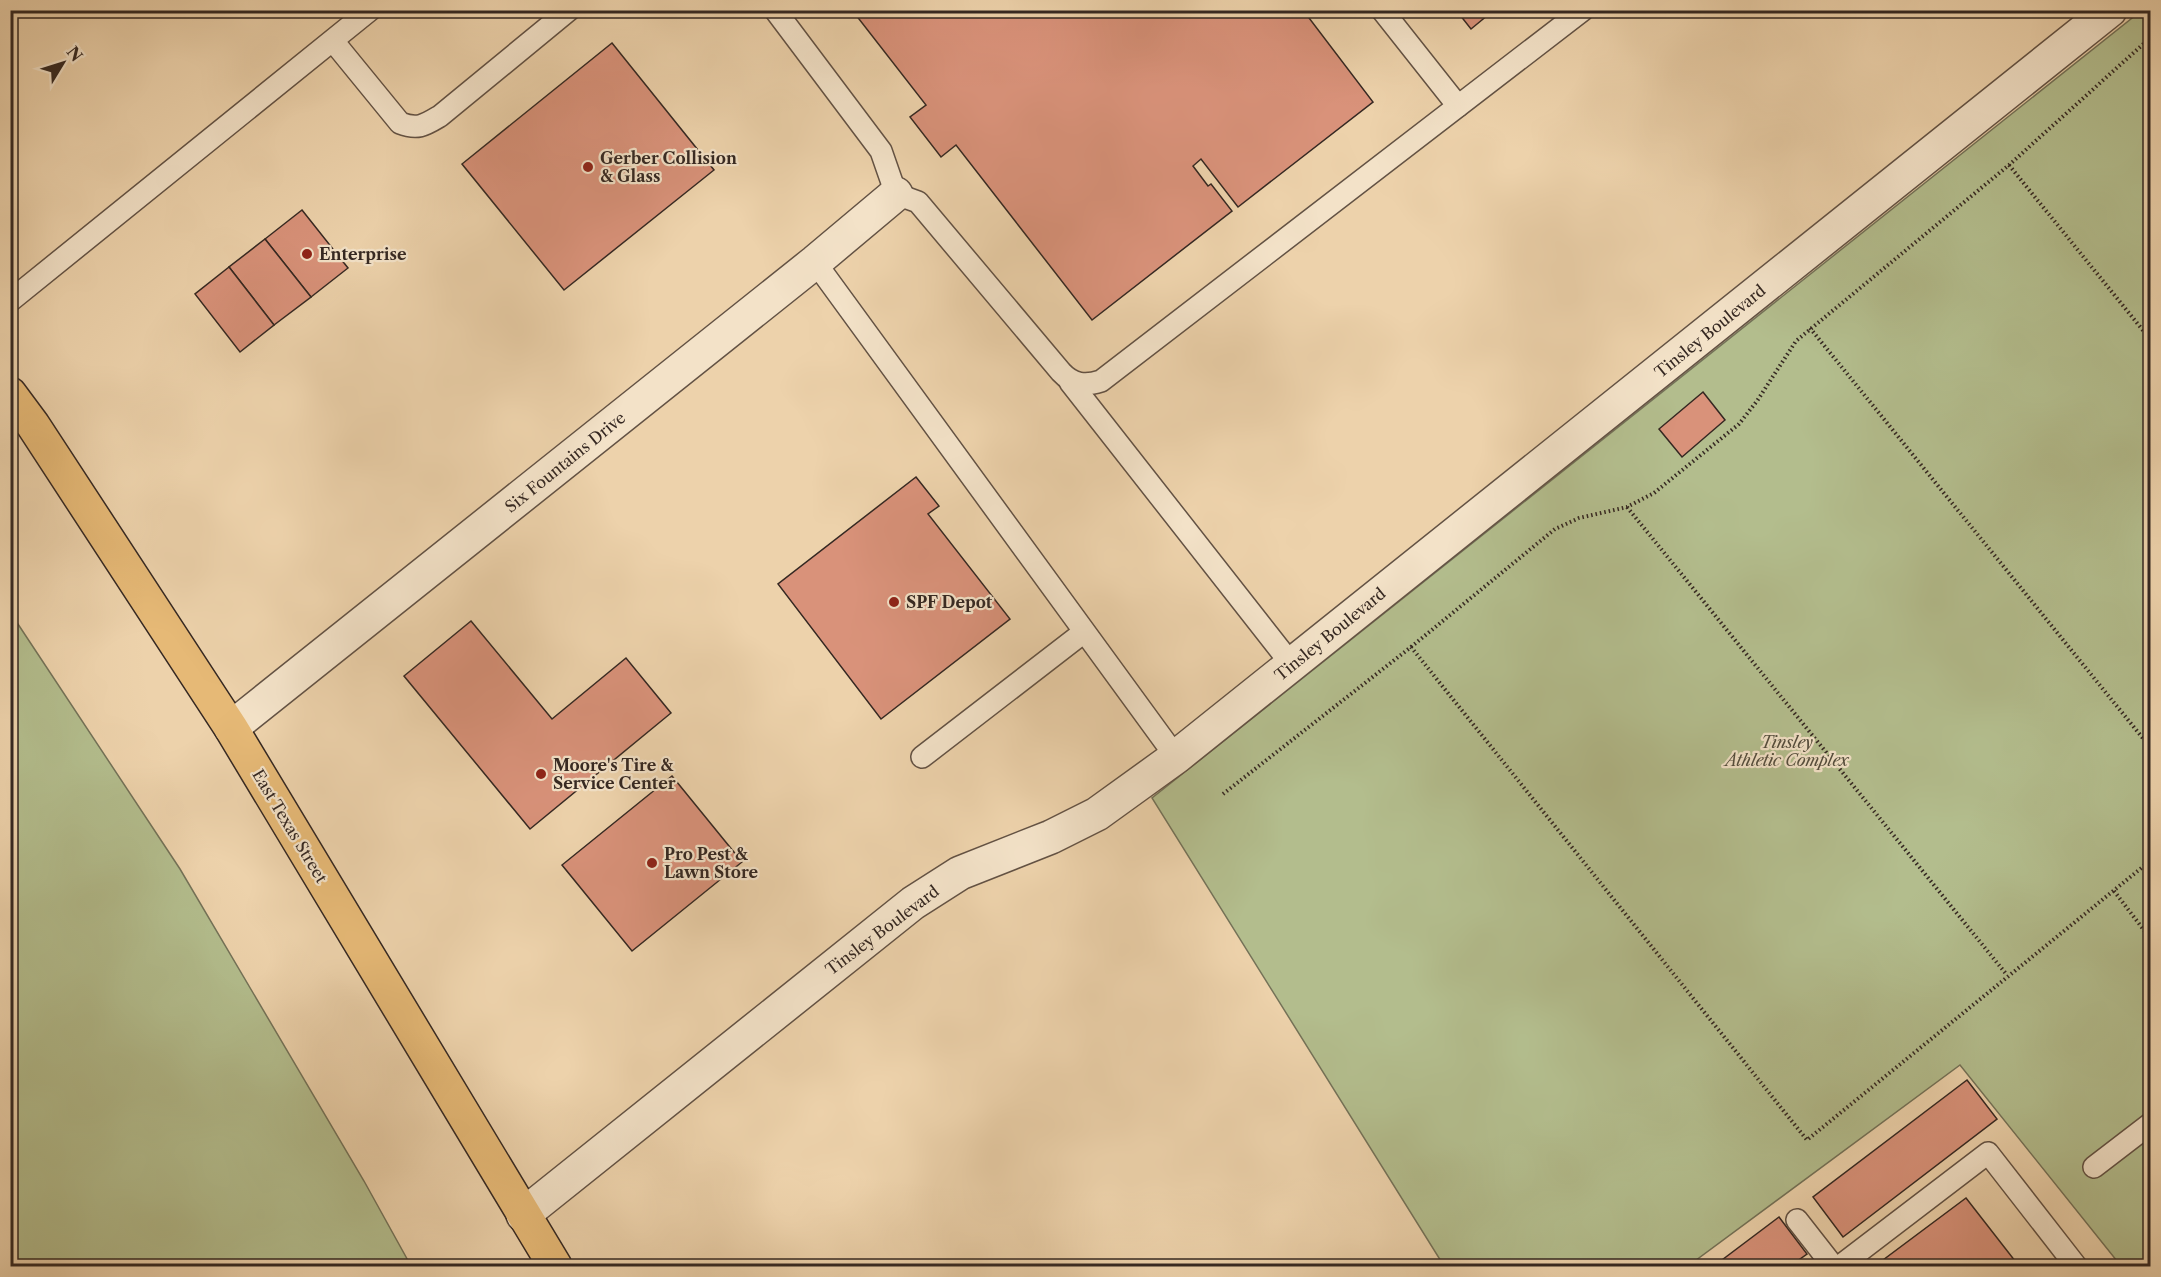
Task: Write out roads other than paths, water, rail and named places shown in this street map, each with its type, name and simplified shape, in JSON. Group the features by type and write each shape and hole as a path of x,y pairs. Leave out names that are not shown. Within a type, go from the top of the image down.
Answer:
{"main road":[{"name":"East Texas Street","path":"10,394 46,444 231,728 555,1266"}],"street":[{"name":"Tinsley Boulevard","path":"523,1215 913,903 960,873 1051,837 1097,814 1176,757 2110,10"},
{"name":"Six Fountains Drive","path":"231,728 815,262 896,194"}],"lane":[{"path":"10,301 370,10"},
{"path":"333,41 400,123 412,128 424,125 440,116 569,10"},
{"path":"775,10 881,151 896,194 918,201 1070,382 1292,665"},
{"path":"1382,10 1458,106"},
{"path":"1070,382 1087,385 1101,381 1583,10"},
{"path":"815,262 1176,757"},
{"path":"922,758 1084,632"},
{"path":"2094,1167 2151,1124"},
{"path":"1840,1266 1989,1153 2076,1266"},
{"path":"1797,1220 1833,1266"}],"place":[{"name":"Gerber Collision & Glass","path":"588,167"},
{"name":"Enterprise","path":"307,254"},
{"name":"SPF Depot","path":"894,602"},
{"name":"Moore's Tire & Service Center","path":"541,774"},
{"name":"Pro Pest & Lawn Store","path":"652,863"}],"park label":[{"name":"Tinsley Athletic Complex","path":"1787,751"}]}
